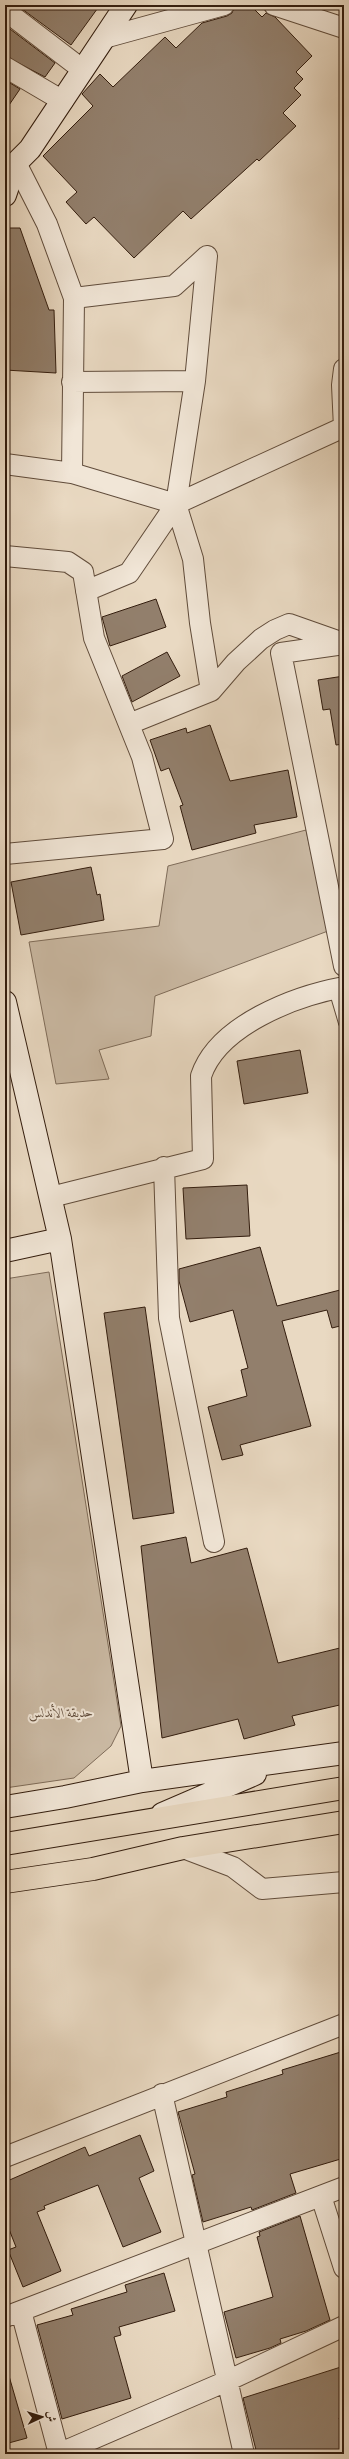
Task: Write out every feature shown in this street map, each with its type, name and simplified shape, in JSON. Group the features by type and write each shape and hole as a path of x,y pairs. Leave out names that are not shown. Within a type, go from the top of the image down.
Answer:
{"main road":[{"path":"5,1844 344,1788"},
{"path":"5,1882 93,1869 183,1848 344,1822"}],"street":[{"path":"5,195 16,163 30,150 126,5"},
{"path":"104,38 224,5"},
{"path":"274,5 344,28"},
{"path":"8,13 83,70"},
{"path":"5,67 63,101"},
{"path":"16,163 47,224 74,298 72,473"},
{"path":"74,298 174,286 207,256 195,381 176,504 129,573 86,591"},
{"path":"5,464 72,473 176,504 344,427 342,385 344,369"},
{"path":"72,382 195,381"},
{"path":"176,504 193,559 211,691"},
{"path":"5,556 68,562 83,572 94,638 142,757 163,839 149,842 5,854"},
{"path":"129,724 211,691 236,662 261,639 275,630 290,624 344,644"},
{"path":"344,644 281,653 344,966"},
{"path":"51,1197 164,1167 203,1159 202,1076 205,1064 215,1049 251,1020 317,992 339,988"},
{"path":"5,1002 60,1239 142,1781"},
{"path":"164,1167 169,1318 214,1542"},
{"path":"5,1251 60,1239"},
{"path":"5,1807 65,1798 142,1781 278,1764 344,1753"},
{"path":"152,1819 278,1764"},
{"path":"183,1848 233,1867 262,1889 344,1882"},
{"path":"5,2157 162,2094 344,2024"},
{"path":"162,2094 244,2454"},
{"path":"344,2187 13,2314 59,2454 227,2381 344,2326"},
{"path":"321,2196 344,2268"}],"lane":[{"path":"339,988 344,1023"}],"green space":[{"path":"306,830 328,931 155,996 151,1036 99,1050 109,1079 56,1084 29,942 159,926 168,866"},
{"name":"حديقة الأندلس","path":"49,1272 121,1726 111,1746 74,1778 5,1788 5,1279"}],"building":[{"path":"22,5 100,5 71,45 22,9"},
{"path":"235,5 250,5 262,17 266,13 275,17 312,56 296,72 303,79 294,88 301,95 283,113 296,126 259,161 257,159 191,219 183,211 134,258 94,217 86,224 66,202 77,192 43,156 93,106 82,94 100,74 113,87 165,37 176,48 202,23 227,16 232,13"},
{"path":"6,26 55,63 45,77 5,56"},
{"path":"5,80 20,89 5,111"},
{"path":"5,228 20,228 49,310 54,310 56,373 5,370"},
{"path":"156,599 166,627 110,646 102,617"},
{"path":"167,652 180,676 132,702 122,676"},
{"path":"344,676 344,744 336,745 330,709 323,710 318,680"},
{"path":"210,725 230,781 288,770 297,817 254,825 256,833 192,850 180,806 183,805 169,768 161,771 150,740 186,728 187,733"},
{"path":"91,867 97,895 100,894 104,920 21,935 11,882"},
{"path":"300,1050 308,1093 244,1104 237,1061"},
{"path":"247,1185 250,1236 186,1239 183,1188"},
{"path":"260,1247 277,1306 344,1289 344,1325 332,1328 327,1310 282,1321 311,1426 240,1445 243,1455 222,1460 208,1407 247,1396 241,1370 248,1368 233,1310 190,1322 179,1281 179,1269"},
{"path":"145,1307 174,1513 133,1519 104,1313"},
{"path":"186,1537 191,1563 247,1548 278,1663 344,1647 344,1704 292,1716 295,1725 244,1739 238,1719 162,1738 141,1546"},
{"path":"344,2051 344,2158 290,2174 296,2193 252,2210 251,2207 203,2222 192,2175 195,2174 178,2112 227,2097 226,2092 283,2074 282,2070"},
{"path":"140,2135 154,2171 139,2178 161,2232 123,2247 98,2185 44,2206 45,2209 37,2212 61,2271 23,2287 8,2250 16,2247 5,2219 5,2182 85,2147 89,2156"},
{"path":"300,2216 330,2320 306,2331 280,2339 281,2343 270,2348 236,2358 224,2312 273,2297 257,2237 260,2236 259,2232"},
{"path":"164,2273 175,2311 119,2327 121,2335 114,2337 131,2398 62,2419 37,2325 73,2315 71,2309 127,2292 125,2285"},
{"path":"344,2366 344,2418 339,2418 344,2435 344,2454 257,2454 243,2398"},
{"path":"9,2376 27,2438 5,2444 5,2377"}]}
